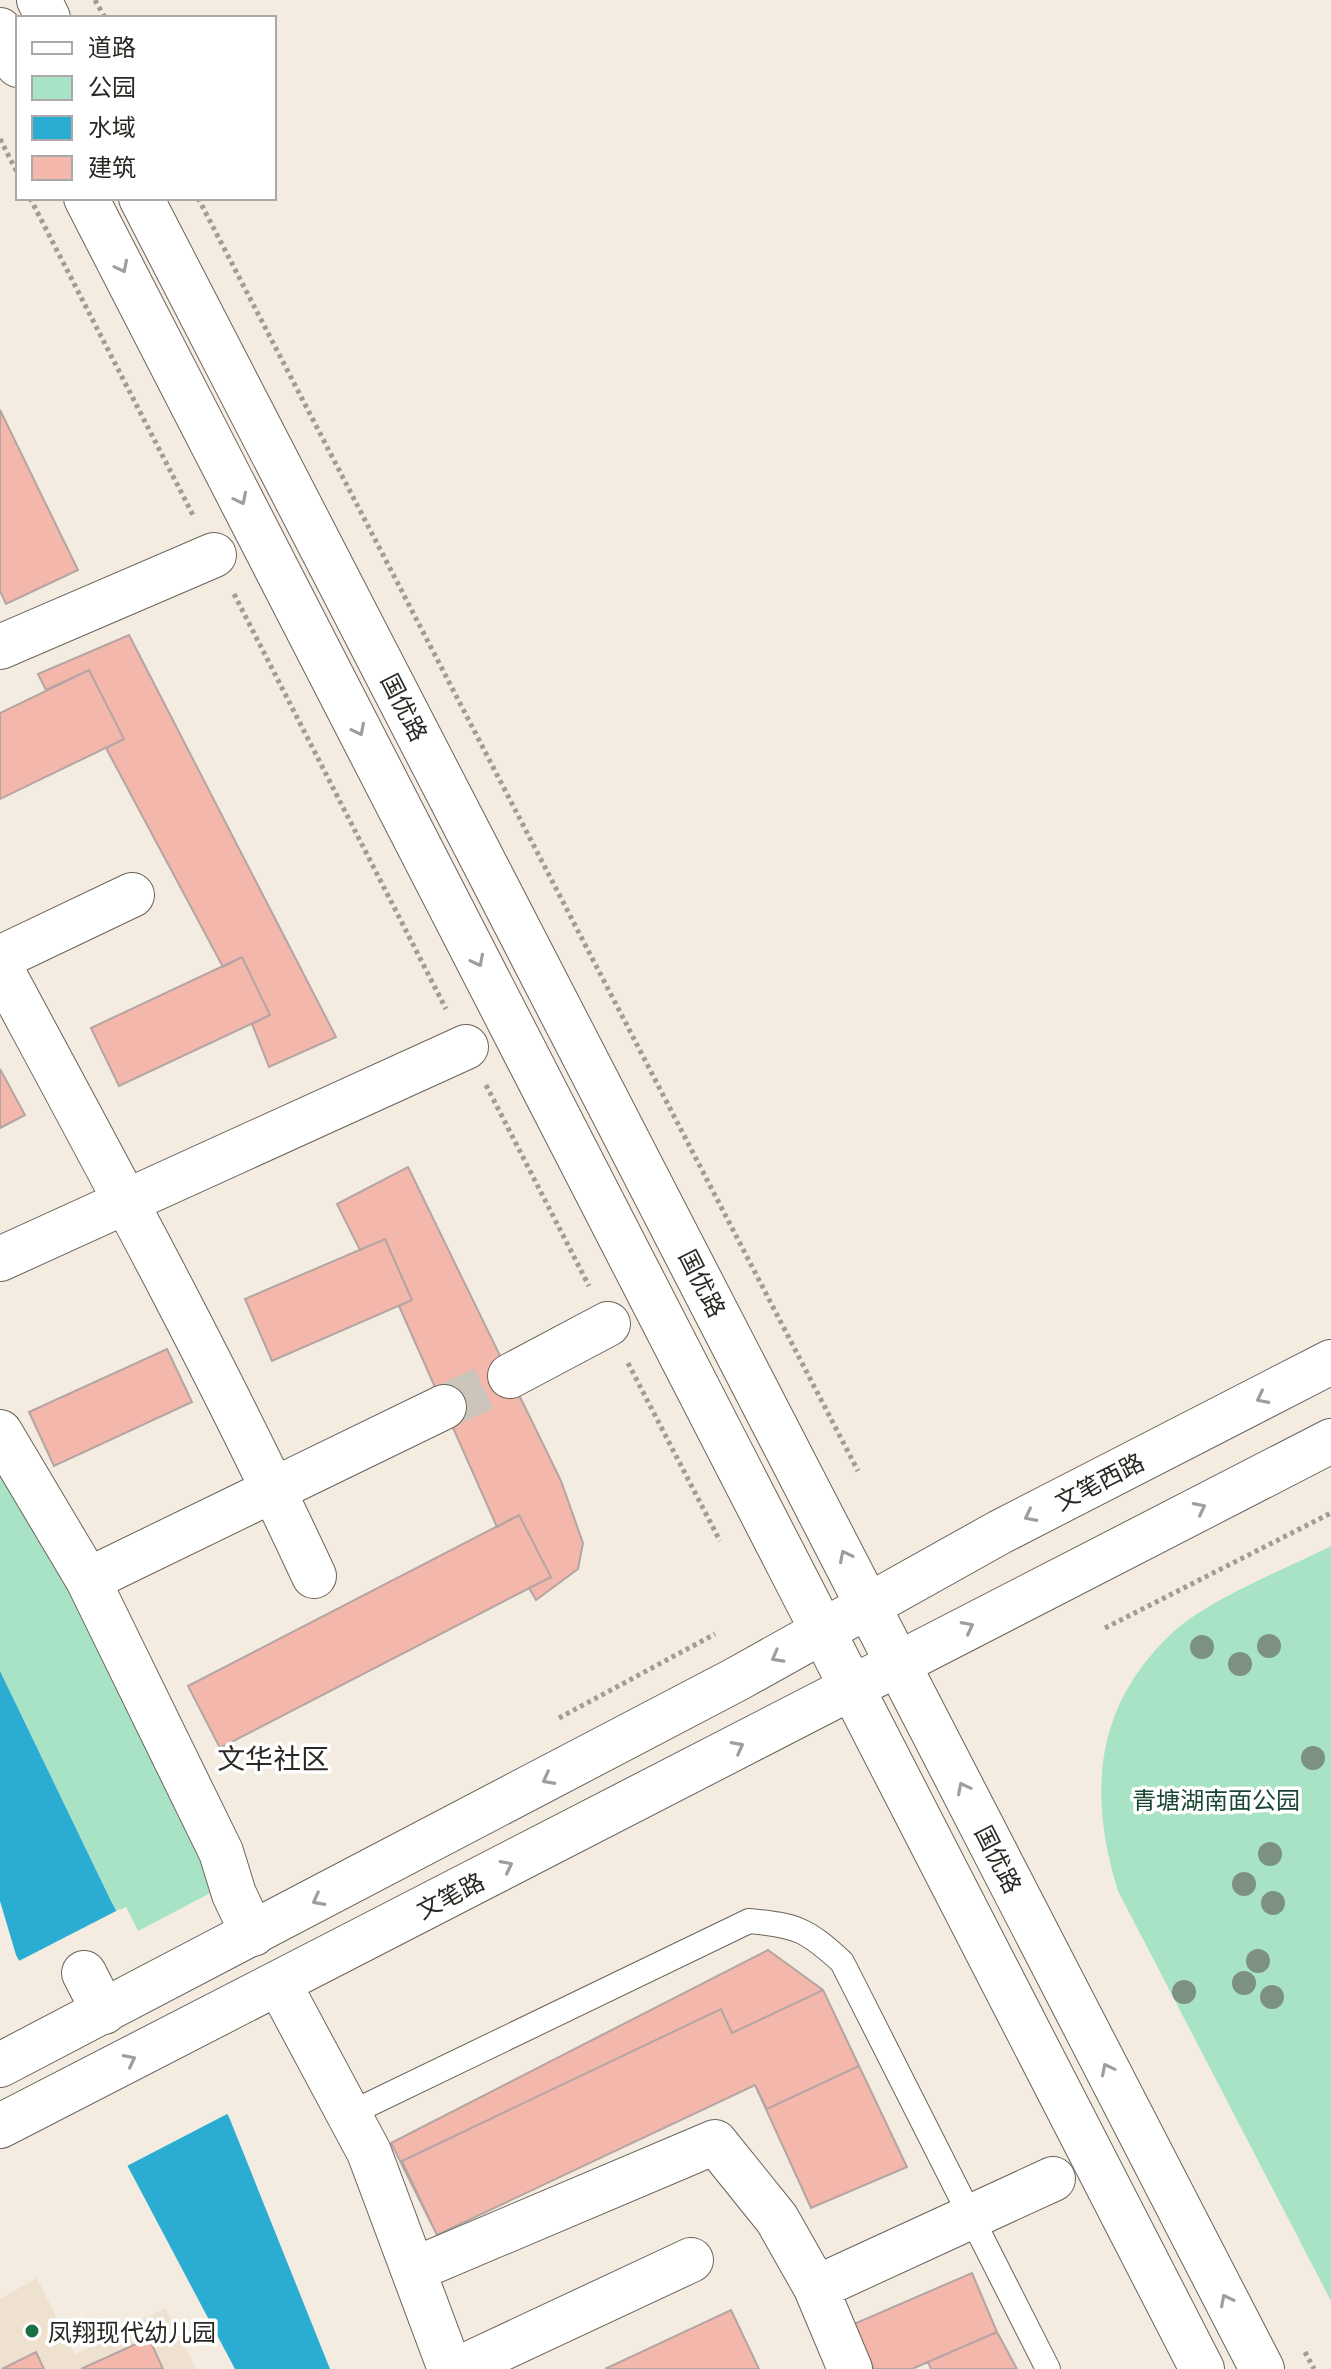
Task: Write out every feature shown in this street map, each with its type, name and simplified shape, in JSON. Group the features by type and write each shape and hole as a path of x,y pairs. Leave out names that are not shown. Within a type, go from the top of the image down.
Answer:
{"main road":[{"path":"0,30 16,61"},
{"path":"87,200 1202,2369"},
{"name":"国优路","path":"142,200 1262,2369"},
{"path":"0,647 214,555"},
{"path":"0,958 132,895"},
{"path":"0,967 275,1490 314,1576"},
{"path":"0,1259 466,1047"},
{"path":"510,1376 608,1324"},
{"name":"文笔西路","path":"870,1605 1000,1532 1331,1362"},
{"path":"88,1580 444,1407"},
{"path":"0,1432 88,1580 221,1852 234,1894 253,1934"},
{"path":"899,1663 1331,1441"},
{"path":"0,2065 253,1934 870,1605"},
{"name":"文笔路","path":"0,2126 899,1663"},
{"path":"84,1973 104,2012"},
{"path":"279,1984 369,2152 450,2369"},
{"path":"413,2270 715,2142 777,2219 816,2288 850,2369"},
{"path":"816,2288 1053,2179"},
{"path":"458,2369 691,2260"}],"lane":[{"path":"349,2114 714,1935 749,1921 778,1923 810,1932 842,1962 968,2217 1048,2369"}],"path":[{"path":"0,139 16,170"},
{"path":"31,200 720,1541"},
{"path":"199,200 858,1471"},
{"path":"1105,1628 1331,1513"}],"shaded area":[{"name":"凤翔现代幼儿园","path":"37,2278 75,2355 165,2308 196,2369 0,2369 0,2299"}],"green space":[{"path":"0,1451 220,1888 138,1931 126,1907 117,1911 111,1901 0,1671"},
{"name":"青塘湖南面公园","path":"1331,1546 1331,2301 1118,1891 1103,1821 1101,1787 1104,1754 1112,1722 1126,1691 1145,1662 1171,1634 1225,1597"}],"water":[{"path":"0,1671 111,1901 229,2117 330,2369 235,2369 16,1955 0,1901"}],"pier":[{"path":"120,1909 231,2112 123,2168 15,1963"}],"building":[{"path":"0,410 78,570 6,604 0,591"},
{"path":"129,635 336,1037 269,1067 252,1024 270,1015 242,957 223,967 106,748 124,739 89,670 46,690 38,674"},
{"path":"89,670 124,739 0,799 0,713"},
{"path":"242,957 270,1015 119,1086 91,1028"},
{"path":"0,1069 25,1115 0,1128"},
{"path":"408,1167 561,1481 583,1543 578,1569 536,1600 529,1588 551,1577 519,1515 497,1527 399,1306 412,1300 385,1239 360,1250 337,1204"},
{"path":"385,1239 412,1300 272,1361 245,1299"},
{"path":"167,1349 192,1402 54,1466 29,1412"},
{"path":"519,1515 551,1577 220,1748 188,1686"},
{"path":"768,1950 823,1990 907,2167 811,2208 755,2085 437,2235 391,2143"},
{"path":"823,1990 859,2066 767,2109 755,2085 437,2235 402,2161 721,2009 732,2033"},
{"path":"972,2273 997,2332 912,2369 874,2369 854,2324"},
{"path":"731,2310 759,2369 605,2369"},
{"path":"997,2332 1017,2369 931,2369 928,2362"},
{"path":"149,2338 163,2369 81,2369"},
{"path":"36,2352 44,2369 2,2369"}],"tunnel":[{"path":"444,1407 510,1376"}],"place":[{"name":"凤翔现代幼儿园","path":"32,2331"}],"district":[{"name":"文华社区","path":"273,1758"}]}
